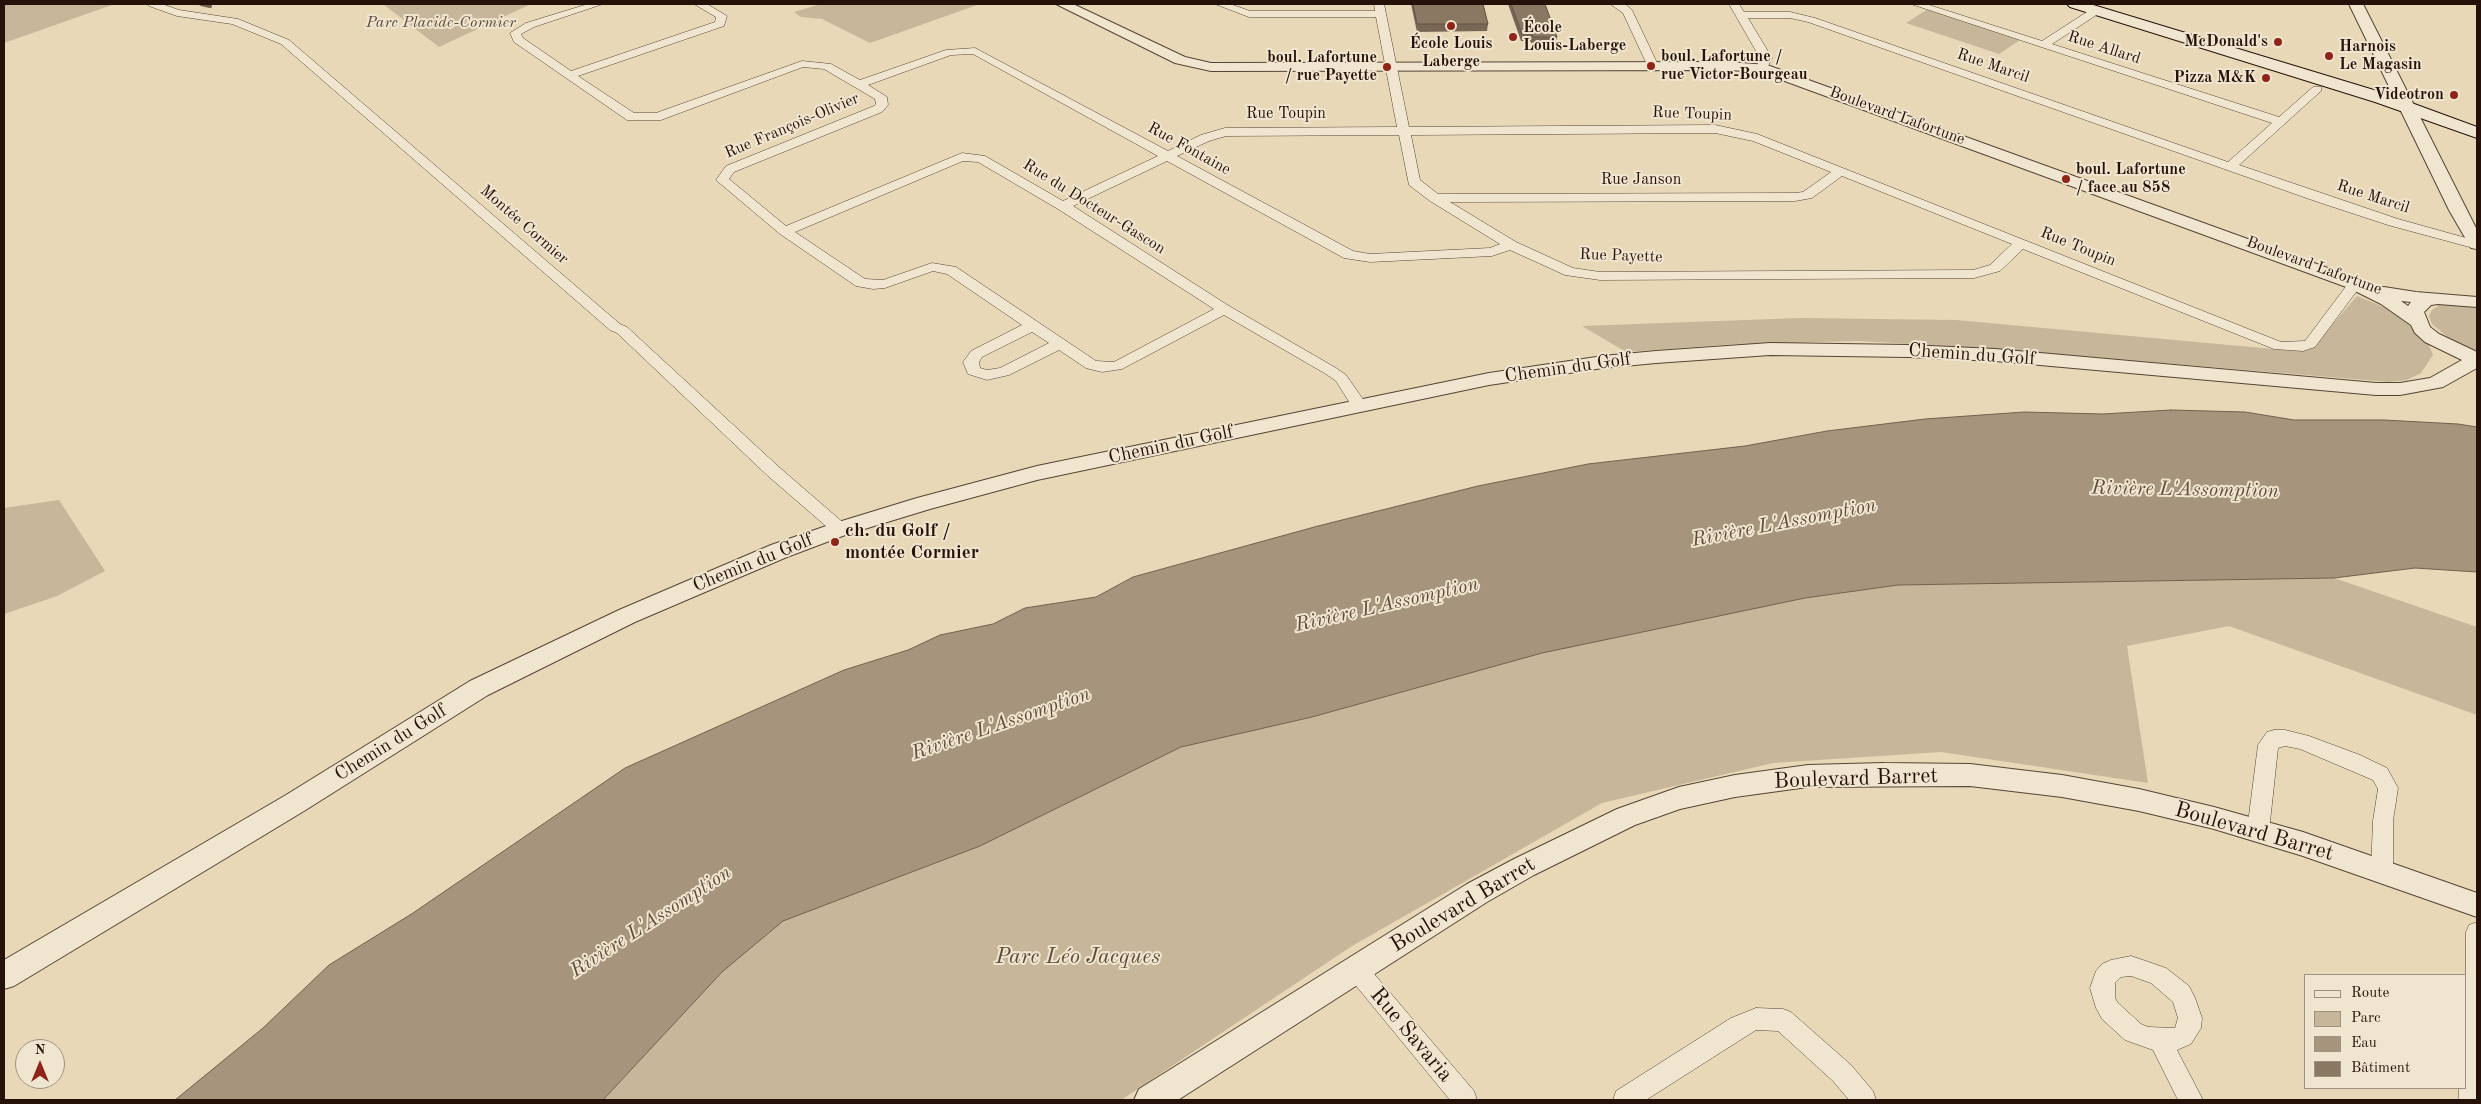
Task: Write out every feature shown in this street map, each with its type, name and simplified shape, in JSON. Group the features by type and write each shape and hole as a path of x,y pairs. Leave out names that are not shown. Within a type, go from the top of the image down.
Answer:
{"main road":[{"path":"2075,4 2408,107 2477,133"}],"street":[{"name":"Montée Cormier","path":"153,4 177,13 234,22 285,42 622,330 741,439 774,472 840,529"},
{"path":"177,13 199,4"},
{"name":"Rue François-Olivier","path":"598,4 530,24 515,33 518,40 631,117 647,118 657,116 802,64 827,66 881,96 882,104 878,109 730,170 722,180 785,231 861,283 872,285 884,284 932,267 951,270 1091,365 1102,368 1117,366 1224,309"},
{"path":"569,76 720,24 722,16 699,4"},
{"name":"Boulevard Lafortune","path":"1063,4 1180,60 1221,68 1729,66 1762,68 2355,284 2388,300 2417,321 2432,338 2477,360"},
{"path":"1220,4 1249,14 1380,9"},
{"path":"1614,4 1624,7 1628,12 1653,67"},
{"path":"1734,4 1766,58 1762,68"},
{"name":"Rue Allard","path":"1916,4 2282,122"},
{"path":"2356,4 2460,216 2477,244"},
{"name":"Rue Payette","path":"1380,9 1414,182 1435,198 1511,245 1570,272 1600,276 1974,274 1995,268 2021,243"},
{"path":"2044,46 2097,10"},
{"name":"Rue Marcil","path":"1741,15 1790,15 1811,20 2393,222 2477,244"},
{"name":"Rue Fontaine","path":"860,84 950,52 975,51 1348,255 1370,258 1492,252 1511,245"},
{"path":"2231,166 2317,89"},
{"name":"Rue Toupin","path":"1063,206 1206,138 1225,132 1722,130 1757,138 2267,342 2291,348 2310,344 2355,284"},
{"name":"Rue du Docteur-Gascon","path":"785,231 952,160 962,157 981,159 1063,206 1224,309 1341,378 1359,405"},
{"name":"Rue Janson","path":"1435,198 1795,197 1807,195 1840,172"},
{"name":"Boulevard Lafortune","path":"2192,225 2207,228 2377,290 2416,298 2477,302"},
{"path":"2417,321 2414,312 2418,306 2426,300 2438,298"},
{"path":"1032,326 976,354 971,362 973,371 987,375 1004,372 1059,344"},
{"path":"2445,346 2451,366 2449,375"},
{"name":"Chemin du Golf","path":"4,976 295,803 479,688 627,616 704,582 840,529 933,500 1037,473 1359,405 1489,380 1603,362 1770,349 1855,349 1986,355 2376,389 2422,387 2436,384 2477,360"},
{"path":"2258,831 2268,745 2274,738 2285,738 2302,742 2353,761 2380,774 2388,788 2383,821 2382,872"},
{"name":"Boulevard Barret","path":"1155,1099 1477,893 1626,817 1678,798 1735,786 1808,776 1884,774 1970,775 2062,786 2139,800 2258,831 2477,905"},
{"path":"2471,1100 2477,932"},
{"name":"Rue Savaria","path":"1356,969 1465,1100"},
{"path":"1625,1100 1739,1026 1756,1019 1783,1020 1842,1073 1864,1100"},
{"path":"2161,1041 2172,1067 2191,1100"}],"green space":[{"path":"4,4 111,4 112,5 4,43"},
{"name":"Parc Placide-Cormier","path":"383,4 531,4 439,47"},
{"path":"821,4 980,4 870,43 822,19 801,17 794,12"},
{"path":"1928,9 2020,40 1999,54 1906,23"},
{"path":"2357,296 2396,312 2429,345 2433,355 2421,373 2407,380 2389,382 1985,348 1859,341 1736,344 1626,352 1582,326 1801,318 1956,320 2295,351 2312,348"},
{"path":"2452,304 2477,307 2477,351 2452,341 2432,324 2429,316 2432,310 2440,305"},
{"path":"59,500 105,571 57,596 4,614 4,508"},
{"name":"Parc Léo Jacques","path":"2334,578 2477,627 2477,715 2229,626 2127,646 2148,783 1941,752 1773,763 1602,803 1352,946 1121,1100 603,1100 722,972 783,921 980,846 1181,747 1312,717 1541,653 1805,598 1898,585"}],"water":[{"name":"Rivière L'Assomption","path":"2171,410 2245,412 2294,420 2384,420 2458,424 2477,427 2477,572 2415,568 2334,578 1898,585 1805,598 1542,653 1312,717 1181,747 980,846 783,921 722,972 603,1100 175,1100 263,1028 329,965 413,913 625,768 844,670 908,650 940,635 993,624 1025,608 1096,597 1133,577 1318,526 1478,486 1588,464 1745,446 1827,431 1925,419 2024,412 2103,414"}],"building":[{"path":"1413,4 1483,4 1488,24 1417,24"},
{"path":"1511,4 1545,4 1557,37 1533,37 1532,34 1522,34"}],"waterway":[{"path":"201,4 210,6"}],"place":[{"name":"École Louis Laberge","path":"1451,26"},
{"name":"École Louis-Laberge","path":"1513,37"},
{"name":"McDonald's","path":"2278,42"},
{"name":"Harnois Le Magasin","path":"2329,56"},
{"name":"boul. Lafortune / rue Victor-Bourgeau","path":"1651,66"},
{"name":"boul. Lafortune / rue Payette","path":"1387,67"},
{"name":"Pizza M&K","path":"2266,78"},
{"name":"Videotron","path":"2454,95"},
{"name":"boul. Lafortune / face au 858","path":"2066,179"},
{"name":"ch. du Golf / montée Cormier","path":"835,542"}]}
